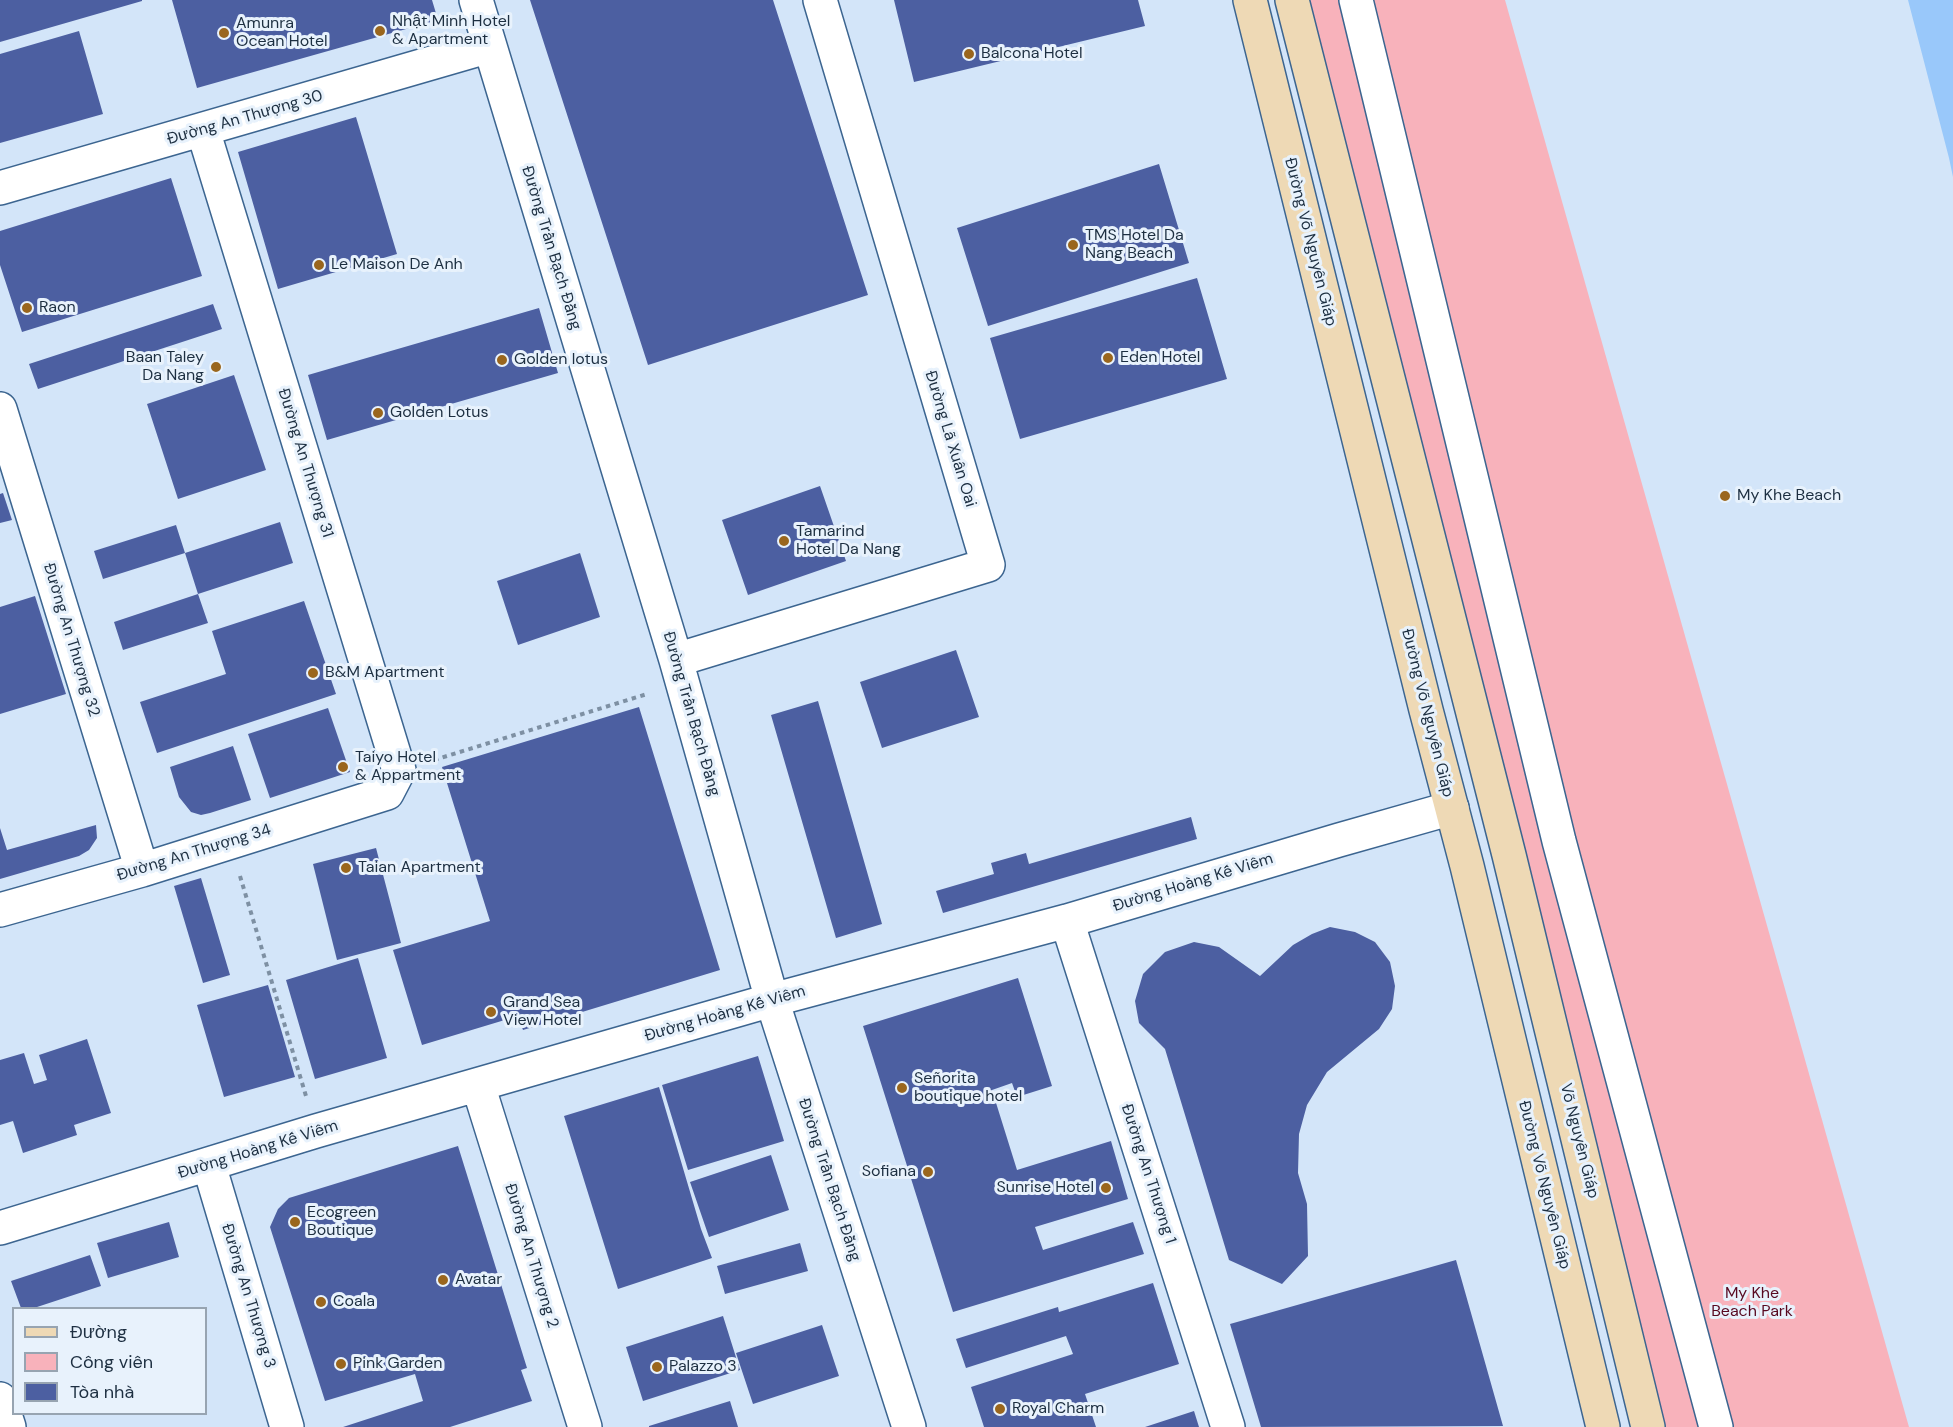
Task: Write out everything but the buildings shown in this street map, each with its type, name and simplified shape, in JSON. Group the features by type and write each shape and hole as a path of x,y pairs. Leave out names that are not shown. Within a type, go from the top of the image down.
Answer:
{"main road":[{"name":"Đường Võ Nguyên Giáp","path":"1250,0 1452,808 1603,1427"},
{"path":"1292,0 1494,795 1452,808"},
{"name":"Võ Nguyên Giáp","path":"1494,795 1648,1427"}],"street":[{"name":"Đường Trần Bạch Đằng","path":"476,0 675,660 772,1000 909,1427"},
{"name":"Đường Lã Xuân Oai","path":"675,660 988,565 820,0"},
{"path":"1356,0 1559,841 1716,1427"},
{"name":"Đường An Thượng 30","path":"0,188 490,46"},
{"name":"Đường An Thượng 31","path":"203,130 393,782"},
{"name":"Đường An Thượng 32","path":"0,409 142,870"},
{"name":"Đường An Thượng 34","path":"0,910 230,843 393,782"},
{"name":"Đường Hoàng Kế Viêm","path":"0,1228 316,1131 772,1000 1067,921 1452,808"},
{"name":"Đường An Thượng 1","path":"1067,921 1228,1427"},
{"name":"Đường An Thượng 2","path":"478,1085 585,1427"},
{"name":"Đường An Thượng 3","path":"209,1165 287,1427"},
{"path":"0,1399 9,1427"}],"path":[{"path":"393,782 651,693 675,660"},
{"path":"230,843 316,1131"}],"green space":[{"name":"My Khe Beach Park","path":"1301,0 1505,0 1909,1427 1662,1427"}],"water":[{"path":"1908,0 1953,0 1953,177 1949,158"}],"place":[{"name":"Nhật Minh Hotel & Apartment","path":"380,31"},
{"name":"Amunra Ocean Hotel","path":"224,33"},
{"name":"Balcona Hotel","path":"969,54"},
{"name":"TMS Hotel Da Nang Beach","path":"1073,245"},
{"name":"Le Maison De Anh","path":"319,265"},
{"name":"Raon","path":"27,308"},
{"name":"Eden Hotel","path":"1108,358"},
{"name":"Golden lotus","path":"502,360"},
{"name":"Baan Taley Da Nang","path":"216,367"},
{"name":"Golden Lotus","path":"378,413"},
{"name":"My Khe Beach","path":"1725,496"},
{"name":"Tamarind Hotel Da Nang","path":"784,541"},
{"name":"B&M Apartment","path":"313,673"},
{"name":"Taiyo Hotel & Appartment","path":"343,767"},
{"name":"Taian Apartment","path":"346,868"},
{"name":"Grand Sea View Hotel","path":"491,1012"},
{"name":"Señorita boutique hotel","path":"902,1088"},
{"name":"Sofiana","path":"928,1172"},
{"name":"Sunrise Hotel","path":"1106,1188"},
{"name":"Ecogreen Boutique","path":"295,1222"},
{"name":"Avatar","path":"443,1280"},
{"name":"Coala","path":"321,1302"},
{"name":"Pink Garden","path":"341,1364"},
{"name":"Palazzo 3","path":"657,1367"},
{"name":"Royal Charm","path":"1000,1409"}]}
